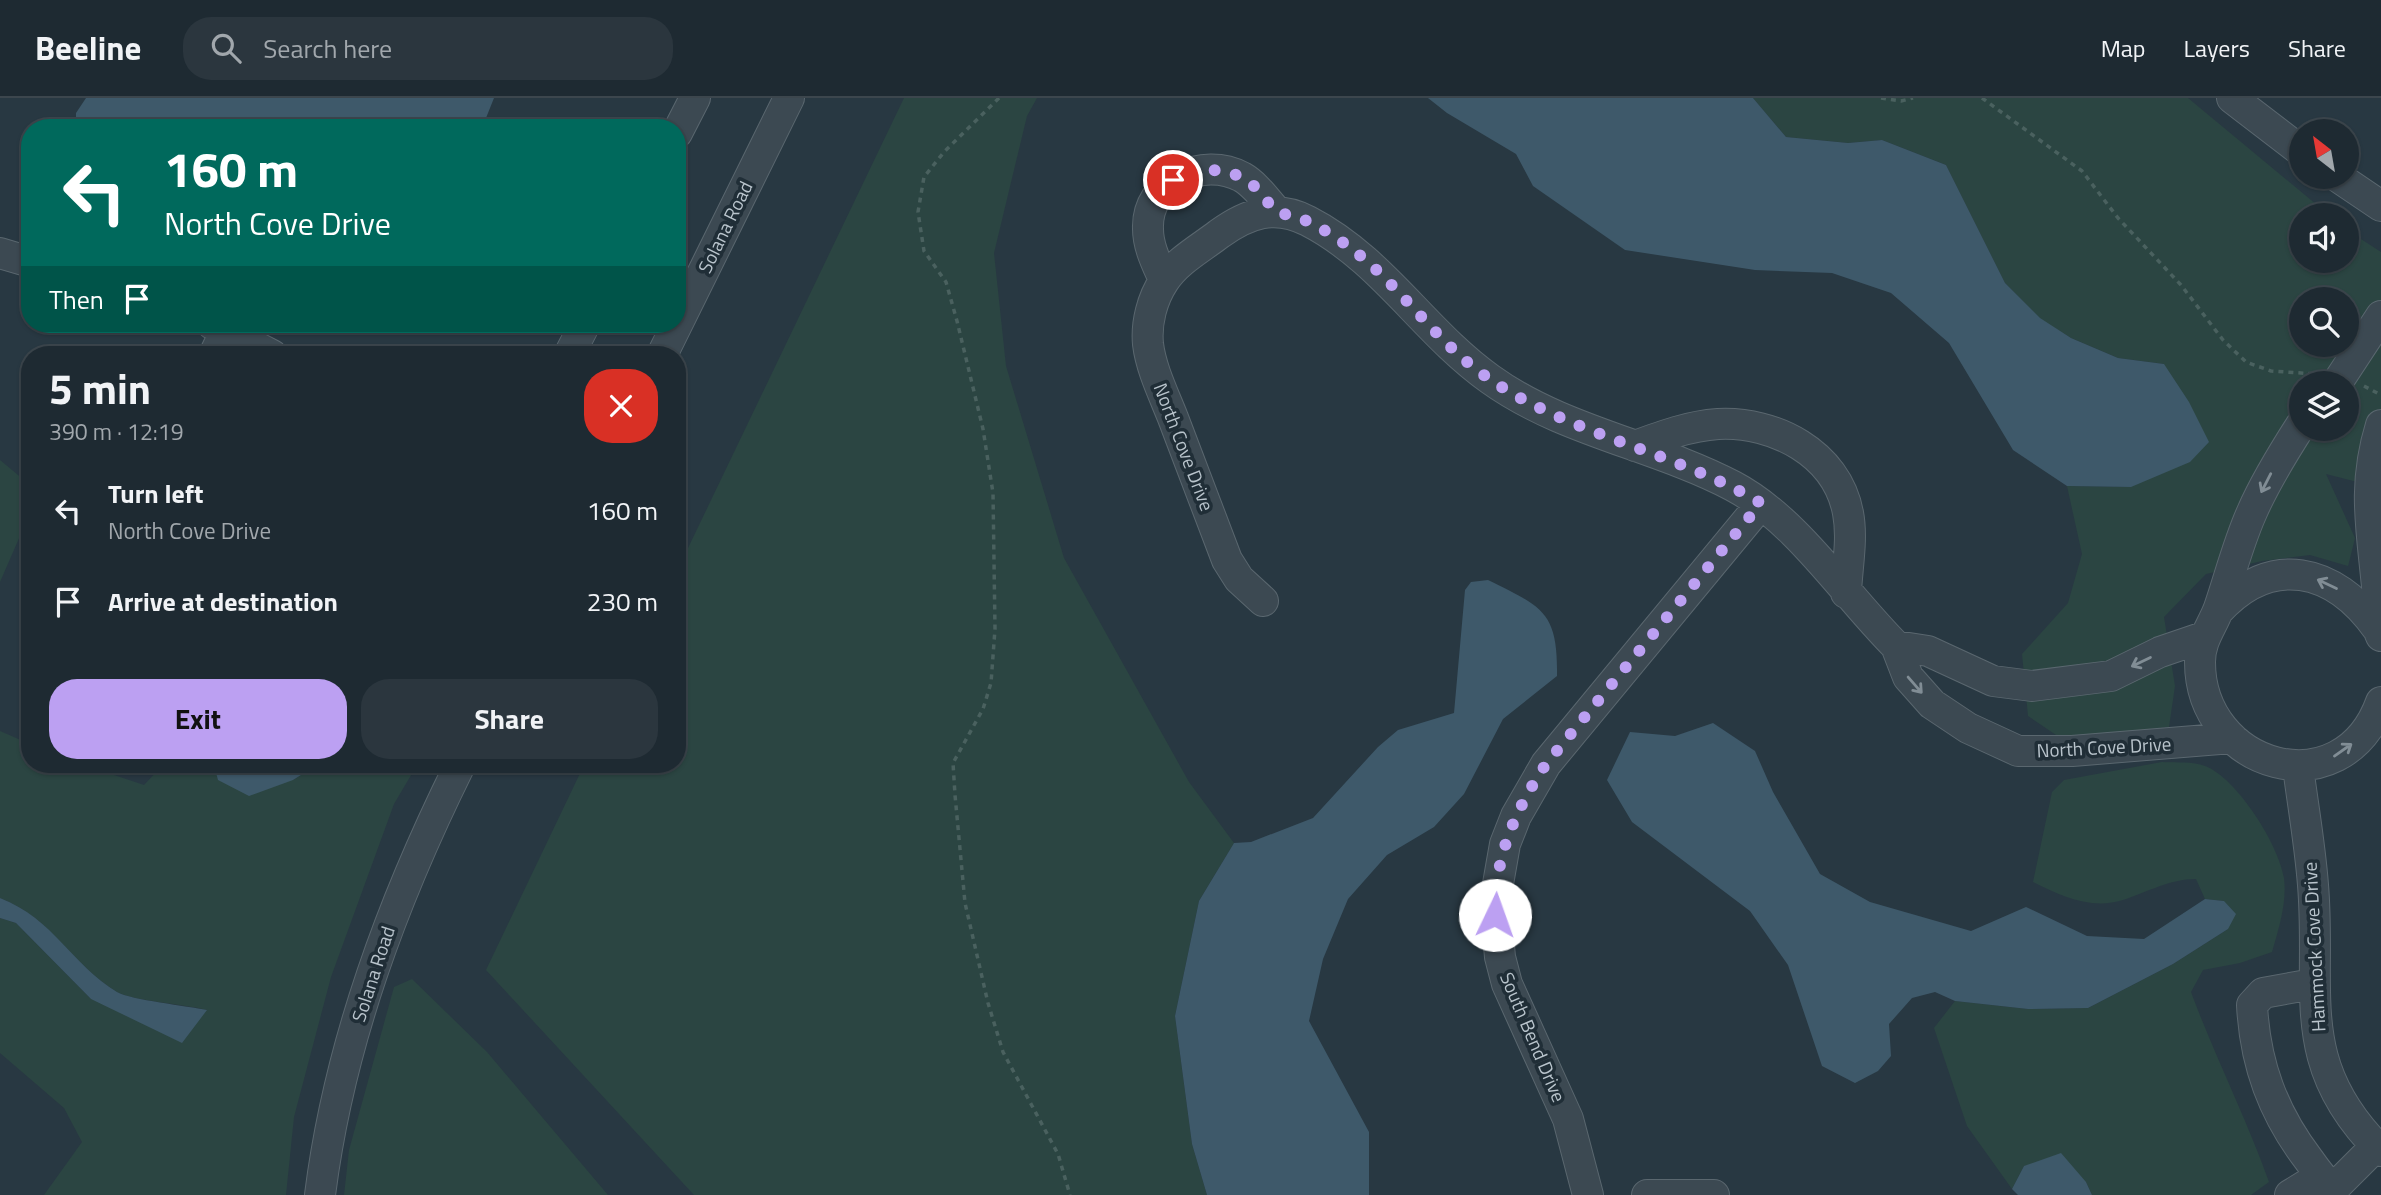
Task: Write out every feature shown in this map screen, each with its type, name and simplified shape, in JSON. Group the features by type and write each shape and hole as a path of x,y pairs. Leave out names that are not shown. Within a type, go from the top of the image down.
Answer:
{"street":[{"path":"684,119 695,98"},
{"name":"Solana Road","path":"686,306 789,98"},
{"path":"2232,98 2289,142"},
{"name":"North Cove Drive","path":"1164,280 1153,257 1147,230 1151,209 1160,193 1173,180 1189,172 1226,171 1243,178 1277,212"},
{"path":"2356,189 2381,206"},
{"name":"North Cove Drive","path":"1263,601 1239,579 1227,560 1152,363 1148,323 1164,280 1176,266 1237,221 1262,212 1277,212 1310,222 1348,246 1381,274 1458,354 1491,380 1527,402 1715,478 1761,503 1783,522 1896,646 1908,677 1932,704 1968,728 2018,751 2072,751 2232,738"},
{"path":"0,253 21,259"},
{"path":"2345,371 2381,316"},
{"path":"217,337 244,346"},
{"path":"1635,446 1689,428 1745,424 1788,438 1812,453 1833,477 1847,510 1850,529 1846,593"},
{"path":"2379,632 2379,600 2368,498 2381,425"},
{"path":"2292,441 2252,511 2211,624 2200,663 2204,691 2219,724 2232,738 2263,758 2298,767 2325,762 2341,752 2368,727 2381,702"},
{"name":"South Bend Drive","path":"1588,1195 1568,1119 1507,984 1500,957 1495,901 1505,844 1516,816 1546,764 1761,503"},
{"path":"1896,646 1928,651 1993,681 2032,687 2111,676 2211,624 2243,588 2268,577 2305,573 2339,589 2354,600 2379,632"},
{"name":"Hammock Cove Drive","path":"2298,767 2313,886 2315,1020 2329,1075 2348,1112 2379,1148"},
{"name":"Solana Road","path":"320,1195 349,1053 374,966 414,860 456,773"},
{"path":"2313,984 2263,993 2252,1005 2253,1037 2264,1083 2289,1134 2331,1186"},
{"path":"2290,1195 2331,1186 2379,1148"},
{"path":"1647,1195 1714,1195"}],"path":[{"path":"999,98 995,105 944,152 924,177 918,212 924,251 946,282 957,321 983,429 993,493 995,628 991,683 983,709 953,763 955,794 965,904 988,1003 1003,1052 1058,1154 1070,1195"},
{"path":"1881,98 1913,98"},
{"path":"1982,98 2082,171 2118,218 2180,285 2223,340 2246,362 2271,372 2289,374"},
{"path":"2359,388 2381,395"}],"green space":[{"path":"904,98 1037,98 1027,116 994,253 1006,366 1064,558 1189,782 1234,843 1199,901 1175,1016 1192,1144 1207,1195 694,1195 486,970 580,773 686,773 686,552"},
{"path":"1753,98 2188,98 2289,182 2289,189 2298,189 2315,203 2289,203 2289,273 2359,273 2359,238 2381,252 2381,488 2326,474 2355,538 2348,566 2310,555 2262,561 2206,574 2164,617 2175,686 2169,727 2062,739 2028,716 2022,654 2068,603 2082,554 2067,486 2131,487 2164,364 2118,358 2071,338 2040,319 2005,283 1946,165 1882,140 1848,143 1786,137"},
{"path":"0,460 21,478 21,534 0,582"},
{"path":"0,731 21,740 21,773 108,773 144,785 155,773 217,773 219,780 293,780 304,773 412,773 394,804 331,977 294,1117 286,1195 44,1195 82,1142 64,1108 0,1053 0,918 16,923 91,999 207,1010 134,998 117,992 101,981 34,918 0,898"},
{"path":"2162,762 2200,764 2230,784 2255,814 2265,831 2284,878 2280,925 2272,952 2240,963 2203,970 2191,992 2269,1182 2251,1195 2092,1195 2086,1182 2024,1166 2012,1189 1967,1126 1934,1028 1955,1001 2028,1009 2088,1008 2173,964 2228,929 2224,901 2205,899 2196,879 2159,886 2111,903 2076,900 2033,882 2052,792 2064,780"},
{"path":"412,979 487,1052 608,1195 344,1195 349,1150 394,987"}],"water":[{"path":"86,98 494,98 486,119 76,119 76,113"},
{"path":"1428,98 1753,98 1786,137 1848,143 1882,140 1946,165 2005,283 2040,318 2071,338 2118,358 2164,364 2189,402 2209,442 2190,462 2131,487 2067,486 2013,450 1949,343 1891,293 1832,273 1755,270 1625,250 1533,186 1516,154 1447,113"},
{"path":"1488,580 1522,597 1543,614 1554,637 1557,676 1503,719 1464,794 1434,827 1387,855 1348,899 1323,959 1309,1021 1369,1132 1369,1195 1207,1195 1192,1144 1175,1016 1199,901 1234,843 1251,842 1313,818 1378,747 1398,730 1454,713 1465,590 1471,582"},
{"path":"1713,723 1755,751 1773,792 1820,874 1870,902 1971,931 2026,907 2087,936 2144,939 2205,899 2224,901 2236,914 2228,929 2173,964 2088,1008 2028,1009 1955,1001 1935,992 1912,998 1889,1024 1891,1056 1878,1071 1855,1083 1822,1066 1788,965 1750,911 1632,822 1607,780 1630,732 1675,736"},
{"path":"216,773 304,773 293,780 249,796 218,780"},
{"path":"0,898 35,918 101,981 117,992 207,1010 182,1043 91,999 16,923 0,918"},
{"path":"2061,1153 2086,1182 2092,1195 2018,1195 2012,1189 2024,1166"}],"route":[{"path":"1173,180 1189,172 1208,169 1226,171 1243,178 1257,189 1277,212 1310,222 1348,246 1381,274 1458,354 1491,380 1527,402 1715,478 1761,503 1546,764 1516,816 1505,844 1498,873 1495,915"}]}
